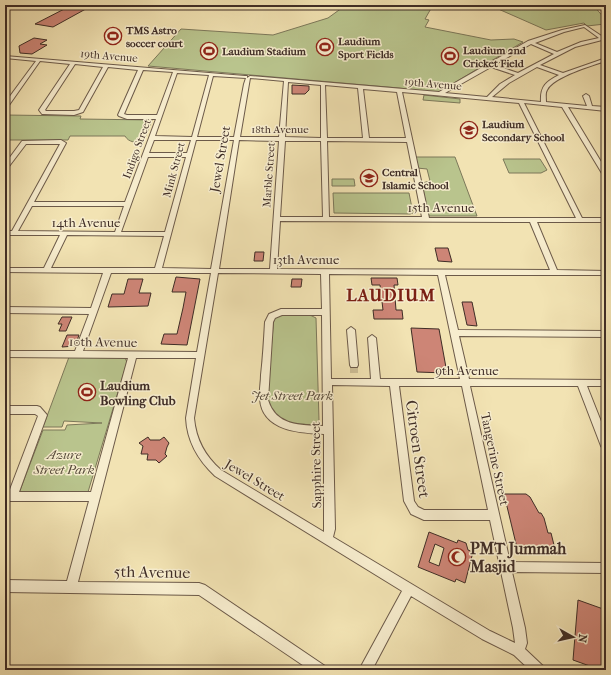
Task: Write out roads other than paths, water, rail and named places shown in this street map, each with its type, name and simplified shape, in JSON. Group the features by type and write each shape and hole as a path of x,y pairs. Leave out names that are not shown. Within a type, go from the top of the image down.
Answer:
{"street":[{"path":"440,94 530,42 563,31 585,26 604,40"},
{"path":"488,99 498,88 556,53 586,42 604,40"},
{"path":"530,42 556,53"},
{"name":"19th Avenue","path":"6,58 606,109"},
{"path":"544,104 543,96 545,88 551,82 563,75 606,59"},
{"path":"5,107 39,61"},
{"path":"73,63 42,112 74,113 81,111 106,66"},
{"path":"490,65 519,75"},
{"path":"536,65 563,75"},
{"path":"140,69 121,115 127,117 159,117"},
{"name":"Indigo Street","path":"117,234 175,72"},
{"name":"Mink Street","path":"158,271 211,75"},
{"name":"Jewel Street","path":"247,79 214,270 190,425 194,439 201,454 218,473 486,635 518,651 539,670"},
{"name":"Marble Street","path":"273,271 286,81"},
{"path":"323,84 326,219"},
{"path":"360,88 366,139"},
{"path":"399,91 426,219"},
{"path":"586,96 590,107"},
{"path":"521,102 580,220"},
{"path":"564,105 606,175"},
{"name":"18th Avenue","path":"151,138 409,140"},
{"path":"5,168 23,143 63,142 63,145 14,234"},
{"path":"145,155 189,155"},
{"path":"31,204 128,204"},
{"name":"15th Avenue","path":"276,219 606,220"},
{"path":"533,220 554,272"},
{"name":"14th Avenue","path":"5,233 167,234"},
{"path":"46,270 64,234"},
{"name":"13th Avenue","path":"5,270 604,272"},
{"path":"78,354 108,270"},
{"name":"Sapphire Street","path":"325,271 330,529 326,538"},
{"name":"Tangerine Street","path":"441,272 521,638 518,651"},
{"path":"604,272 606,281"},
{"path":"5,310 94,311"},
{"path":"326,312 277,312 272,316 269,322 264,400 270,415 286,426 328,430"},
{"path":"351,330 355,382"},
{"path":"454,333 606,334"},
{"path":"372,338 376,382"},
{"name":"10th Avenue","path":"5,354 200,355"},
{"path":"71,586 133,355"},
{"name":"9th Avenue","path":"328,382 606,384"},
{"name":"Citroen Street","path":"394,382 409,501 413,509 424,514 494,515"},
{"path":"581,383 606,446"},
{"path":"5,410 37,410 43,415 9,496 95,496"},
{"path":"506,567 606,568"},
{"name":"5th Avenue","path":"5,586 200,589 225,604 321,670"},
{"path":"365,670 409,589"}],"tunnel":[{"path":"354,365 354,373"}],"place":[{"name":"TMS Astro soccer court","path":"113,36"},
{"name":"Laudium Sport Fields","path":"325,47"},
{"name":"Laudium Stadium","path":"209,51"},
{"name":"Laudium 2nd Cricket Field","path":"450,56"},
{"name":"Laudium Secondary School","path":"469,130"},
{"name":"Central Islamic School","path":"369,178"},
{"name":"Laudium Bowling Club","path":"87,392"},
{"name":"PMT Jummah Masjid","path":"457,557"}],"district":[{"name":"LAUDIUM","path":"391,295"}],"park label":[{"name":"Jet Street Park","path":"292,395"},
{"name":"Azure Street Park","path":"64,462"}]}
